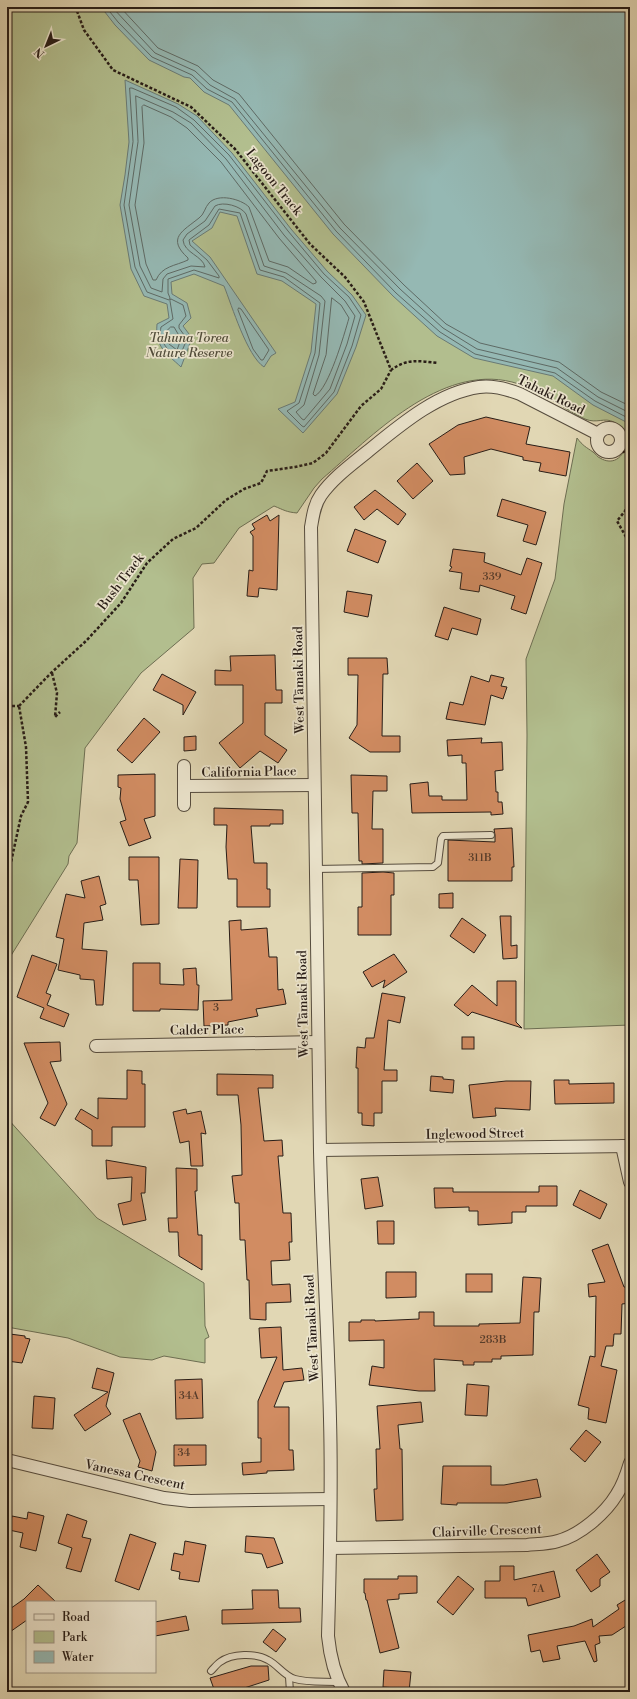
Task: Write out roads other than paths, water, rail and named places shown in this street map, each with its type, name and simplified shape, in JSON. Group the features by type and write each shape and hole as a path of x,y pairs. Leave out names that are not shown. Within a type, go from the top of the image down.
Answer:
{"street":[{"name":"Tahaki Road","path":"466,390 494,386 506,389 520,394 598,434"},
{"name":"West Tāmaki Road","path":"341,1687 333,1668 329,1652 330,1414 328,1334 322,1237 320,1150 311,527 315,506 320,496 352,464 405,421 438,402 466,390"},
{"path":"612,428 621,439 620,446 610,452 603,451 598,445 598,434 604,429 612,428"},
{"name":"California Place","path":"184,766 184,805"},
{"name":"California Place","path":"185,786 314,785"},
{"name":"Calder Place","path":"96,1046 318,1042"},
{"path":"626,1146 630,1182"},
{"name":"Inglewood Street","path":"320,1150 626,1146"},
{"name":"Vanessa Crescent","path":"7,1460 164,1498 190,1501 330,1499"},
{"name":"Clairville Crescent","path":"330,1548 527,1545 559,1540 568,1537 587,1525 609,1505 618,1494 630,1463"}],"lane":[{"path":"315,869 433,867 438,863 441,839 443,836 491,835"},
{"path":"212,1671 221,1661 231,1657 251,1655 260,1656 268,1660 289,1677 341,1687"},
{"path":"289,1677 290,1692"}],"water":[{"path":"101,7 630,7 630,424 593,405 553,376 474,358 437,336 393,296 333,234 229,105 204,92 190,78 184,77 149,60 115,25"},
{"path":"125,80 178,104 197,116 232,153 291,229 327,271 352,295 366,315 356,347 337,394 303,433 278,409 295,402 311,352 316,304 282,281 257,274 237,216 220,212 212,228 192,241 210,257 276,353 271,356 264,367 252,353 246,342 224,286 194,274 171,282 172,294 187,303 191,318 183,326 192,338 181,367 166,353 160,344 157,324 169,318 167,304 144,296 131,269 120,205 129,142"}],"park label":[{"name":"Tahuna Torea Nature Reserve","path":"189,346"}]}
